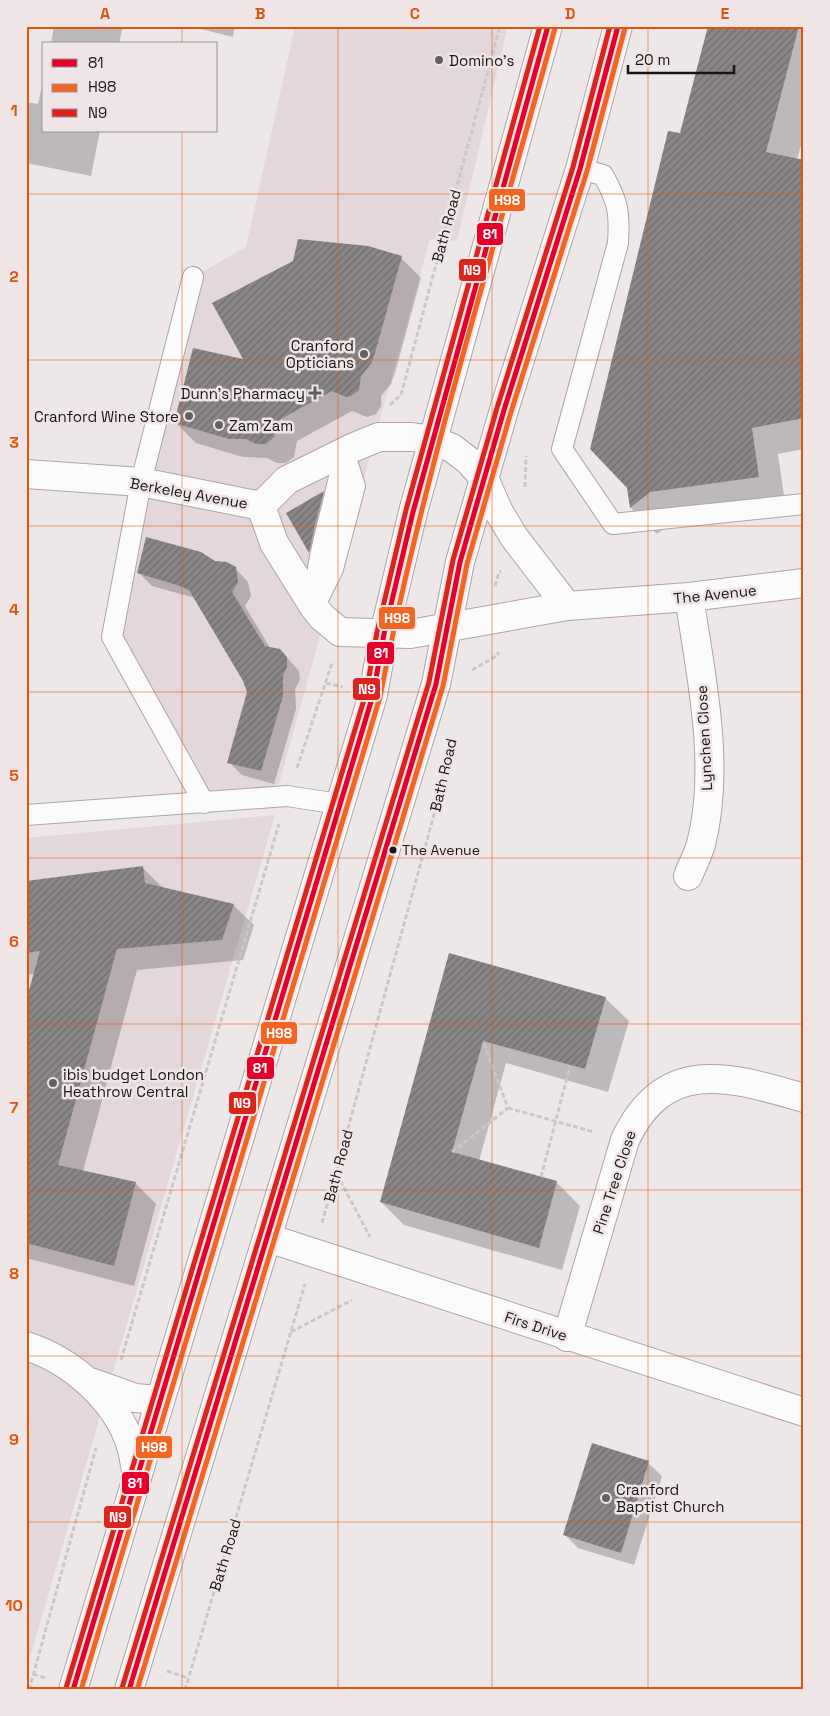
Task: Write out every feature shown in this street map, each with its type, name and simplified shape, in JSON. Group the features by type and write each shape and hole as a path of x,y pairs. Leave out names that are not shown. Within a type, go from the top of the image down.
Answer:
{"main road":[{"path":"73,1690 373,695 384,634 432,440 548,26"},
{"name":"Bath Road","path":"129,1690 436,684 460,562 504,410 580,169 618,26"},
{"name":"Berkeley Avenue","path":"262,506 287,480 348,450 379,438 412,436 432,440 452,448 469,461 484,478"},
{"name":"Berkeley Avenue","path":"26,474 142,482 262,506"},
{"path":"484,478 499,512 514,537 567,606"},
{"name":"Berkeley Avenue","path":"262,506 274,543 314,607 322,617 340,632 410,634 446,628"},
{"name":"The Avenue","path":"446,628 567,606 689,598 804,583"},
{"name":"Lynchen Close","path":"688,876 700,845 707,811 709,776 706,713 689,598"},
{"name":"Pine Tree Close","path":"567,1337 625,1140 636,1118 649,1104 663,1093 701,1079 724,1078 745,1081 804,1098"},
{"name":"Firs Drive","path":"268,1238 567,1337 804,1412"},
{"path":"26,1346 60,1359 110,1398 131,1446 137,1477"},
{"path":"110,1398 160,1400"}],"lane":[{"path":"580,169 603,176 616,198 620,219 618,243 562,449 613,524 804,504"},
{"path":"193,276 142,482 112,637 204,803"},
{"path":"314,607 316,567 348,450"},
{"path":"26,815 287,796 339,804"}],"path":[{"name":"Bath Road","path":"383,410 401,395 500,26"},
{"path":"468,673 480,663 498,655"},
{"path":"296,770 333,662"},
{"path":"326,683 346,688"},
{"name":"Bath Road","path":"185,1690 314,1252 446,769"},
{"path":"29,1690 110,1398 279,823"},
{"path":"483,1041 508,1108"},
{"path":"541,1177 570,1066"},
{"path":"508,1108 625,1140"},
{"path":"452,1152 508,1108"},
{"path":"291,1332 393,1278 336,1174"},
{"path":"161,1669 188,1678"}],"shaded area":[{"path":"295,26 508,26 457,241 430,239 279,784 204,803 112,637 193,277 246,247"},
{"path":"275,815 26,1671 26,838"}],"building":[{"path":"708,26 799,26 766,152 804,160 804,418 752,428 759,477 650,492 630,508 627,488 590,449 668,131 680,133"},
{"path":"298,239 368,246 402,256 375,353 371,364 361,376 359,390 346,397 332,391 277,421 274,437 266,444 256,444 246,439 229,439 174,423 193,348 243,359 212,303 293,261"},
{"path":"324,491 315,524 309,553 286,513"},
{"path":"146,537 201,552 215,561 227,562 236,567 238,582 232,592 265,646 280,649 287,657 287,667 283,675 283,696 261,771 227,763 247,692 243,681 189,590 137,573"},
{"name":"ibis budget London Heathrow Central","path":"143,866 145,883 234,904 222,940 117,949 58,1165 136,1182 114,1266 26,1243 26,1001 40,951 26,953 26,881"},
{"path":"449,953 606,997 585,1069 483,1041 452,1152 557,1181 539,1248 380,1202"},
{"name":"Cranford Baptist Church","path":"592,1443 649,1461 621,1553 563,1535"}],"transit line":[{"name":"N9","path":"66,1688 366,693 377,632 406,510 540,26"},
{"name":"81","path":"73,1690 373,695 384,634 413,512 548,26"},
{"name":"N9","path":"122,1688 429,682 453,560 497,408 573,167 610,26"},
{"name":"81","path":"129,1690 436,684 460,562 504,410 580,169 618,26"},
{"name":"H98","path":"81,1690 380,697 417,528 461,361 555,28"},
{"name":"H98","path":"137,1690 443,686 467,564 511,412 587,171 625,28"}],"place":[{"name":"Domino's","path":"439,60"},
{"name":"Cranford Opticians","path":"364,354"},
{"name":"Dunn's Pharmacy","path":"315,393"},
{"name":"Cranford Wine Store","path":"189,416"},
{"name":"Zam Zam","path":"219,425"},
{"name":"The Avenue","path":"393,850"},
{"name":"ibis budget London Heathrow Central","path":"53,1083"},
{"name":"Cranford Baptist Church","path":"606,1498"}]}
